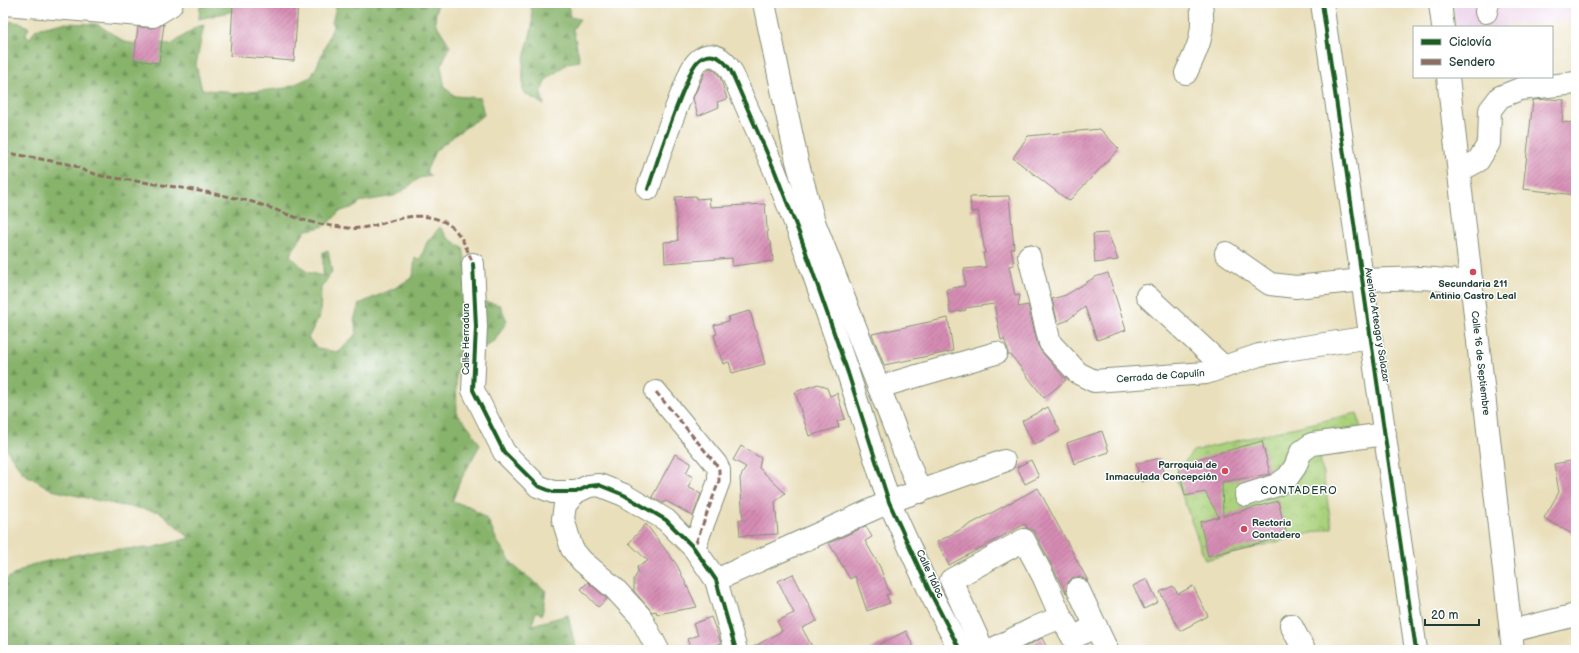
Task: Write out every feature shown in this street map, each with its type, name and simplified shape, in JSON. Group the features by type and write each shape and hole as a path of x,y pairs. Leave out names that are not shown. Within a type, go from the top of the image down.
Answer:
{"street":[{"path":"4,4 34,5 153,16 172,3"},
{"path":"764,3 797,161 814,222 920,492"},
{"path":"1186,73 1199,46 1203,19 1201,3"},
{"name":"Avenida Arteaga y Salazar","path":"1322,3 1416,650"},
{"path":"1440,3 1443,26"},
{"name":"Calle Tláloc","path":"648,188 677,105 694,66 700,59 708,56 717,56 724,60 731,71 774,169 801,238 848,373 889,502 930,592 960,650"},
{"name":"Calle 16 de Septiembre","path":"1448,78 1512,641"},
{"path":"1459,171 1478,161 1489,143 1490,110 1500,97 1520,88 1576,82"},
{"path":"1226,253 1270,284 1296,286 1362,280 1422,278 1472,282"},
{"name":"Cerrada de Capulín","path":"1029,256 1050,344 1078,373 1094,381 1206,373 1259,355 1371,338"},
{"name":"Calle Herradura","path":"473,264 476,327 473,390 504,452 538,486 553,492 576,492 589,486 599,485 624,495 666,520 694,548 716,580 736,650"},
{"path":"1147,296 1224,367"},
{"path":"879,387 996,353"},
{"path":"656,392 716,464 719,470 719,481 694,548"},
{"path":"1246,495 1277,485 1288,477 1295,467 1301,452 1312,444 1385,434"},
{"path":"716,580 889,502 1004,461"},
{"path":"576,492 565,506 563,519 572,549 582,561 614,588 640,616 658,650"},
{"path":"930,592 1024,540 1044,578 1061,617 1073,638 1096,626"},
{"path":"950,580 983,650"},
{"path":"1078,589 1107,650"},
{"path":"1512,641 1576,615"},
{"path":"991,650 1037,626 1061,617"},
{"path":"1291,625 1304,650"}],"shaded area":[{"path":"1453,3 1576,3 1576,20 1498,26 1456,26"}],"green space":[{"path":"3,3 5,3 5,21 22,23 29,28 25,35 30,38 36,29 63,23 97,24 125,42 148,46 163,43 171,45 196,27 204,25 196,65 202,90 227,91 232,94 286,88 311,77 333,27 332,23 337,3 437,3 435,22 450,46 441,66 445,88 455,96 480,98 484,115 435,151 426,172 431,176 419,178 394,196 359,202 357,206 338,212 335,217 325,226 306,230 290,255 307,272 323,276 323,252 328,251 332,272 321,288 320,315 308,338 318,349 339,352 357,333 354,320 359,304 395,288 413,277 415,257 420,260 427,242 440,227 448,238 463,248 466,263 483,301 500,305 507,321 494,342 472,354 456,373 457,414 469,427 480,445 459,483 452,502 469,506 488,520 497,541 514,566 546,591 542,615 536,611 532,625 568,615 576,650 3,650 3,581 31,565 97,550 151,548 190,538 160,512 113,504 52,490 23,473 3,445"},
{"path":"204,3 256,3 238,10 199,19 200,6"},
{"path":"530,3 568,3 570,17 580,19 573,29 580,61 568,63 545,81 541,93 544,105 523,92 523,62 532,25 532,11"},
{"path":"1357,413 1366,449 1320,457 1332,528 1205,560 1175,475 1193,451"}],"building":[{"path":"233,3 298,3 294,61 230,56"},
{"path":"164,24 159,63 134,60 138,27 152,28"},
{"path":"710,68 720,77 727,99 717,102 719,107 698,116 693,98 704,74"},
{"path":"1533,100 1564,100 1562,122 1576,123 1576,195 1523,189"},
{"path":"1100,129 1119,149 1069,201 1013,158 1028,136"},
{"path":"696,196 696,199 709,198 710,207 765,204 768,240 771,243 773,261 732,266 732,258 665,263 664,242 678,241 675,197"},
{"path":"1009,196 1014,248 1011,249 1014,265 1009,266 1015,296 1020,295 1018,307 1028,305 1038,346 1066,380 1044,398 1011,355 1008,355 1008,349 1004,339 1001,340 994,304 965,308 966,310 950,313 947,289 965,286 964,269 986,267 978,211 971,212 970,197"},
{"path":"1108,233 1118,260 1095,263 1093,234"},
{"path":"1108,273 1126,330 1097,340 1085,307 1066,321 1058,324 1052,299 1066,295 1095,277"},
{"path":"750,311 765,364 732,373 729,362 723,364 714,335 717,334 714,325 729,321 728,317"},
{"path":"948,318 953,351 884,365 872,334"},
{"path":"818,384 827,388 830,396 837,393 845,419 837,421 839,427 809,436 795,392"},
{"path":"1048,407 1060,431 1034,445 1022,421"},
{"path":"1102,431 1109,452 1074,464 1067,443"},
{"path":"1262,441 1270,474 1222,482 1223,516 1278,501 1287,536 1208,556 1200,522 1219,517 1205,492 1185,496 1179,468 1201,458"},
{"path":"741,446 761,458 759,468 785,493 775,502 778,534 740,536 739,520 743,520 740,478 746,467 733,460"},
{"path":"675,454 691,463 686,473 693,477 688,487 701,494 693,516 666,501 663,503 652,497"},
{"path":"1160,458 1165,475 1141,482 1136,464"},
{"path":"1031,460 1039,477 1025,484 1017,467"},
{"path":"1576,460 1576,536 1544,518 1559,492 1554,464"},
{"path":"1038,488 1088,581 1079,577 1072,578 1068,582 1066,593 1034,531 1027,528 1025,524 949,565 937,542"},
{"path":"646,524 677,565 697,607 657,614 656,611 652,612 634,591 634,579 638,572 637,567 648,561 629,543"},
{"path":"866,526 872,537 865,541 880,567 890,594 886,595 890,603 867,611 855,576 850,579 829,543"},
{"path":"793,574 817,621 802,628 814,650 748,650 782,631 777,621 794,613 778,581"},
{"path":"1147,579 1158,602 1144,609 1133,586"},
{"path":"588,582 607,599 598,607 581,589"},
{"path":"1173,586 1178,594 1193,586 1208,616 1180,631 1160,592"},
{"path":"711,617 721,643 703,650 691,650 687,639 698,635 693,624"},
{"path":"906,631 915,650 868,650"},
{"path":"1042,638 1048,650 1019,650"}],"marked path":[{"path":"3,152 73,165 85,171 102,176 189,189 250,201 305,220 325,225 358,228 409,217 429,217 447,223 457,232 473,264"},
{"path":"656,392 716,464 719,470 719,481 694,548"}],"cycle path":[{"path":"1322,3 1416,650"},
{"path":"648,189 671,123 693,68 697,62 704,57 718,57 731,71 774,169 801,238 848,373 889,502 930,592 960,650"},
{"path":"473,264 476,327 473,390 504,452 538,486 553,492 576,492 589,486 599,485 624,495 666,520 694,548 716,580 736,650"}],"place":[{"name":"Secundaria 211 Antinio Castro Leal","path":"1473,272"},
{"name":"Parroquia de Inmaculada Concepción","path":"1225,471"},
{"name":"Rectoria Contadero","path":"1244,529"}],"district":[{"name":"CONTADERO","path":"1299,490"}]}
